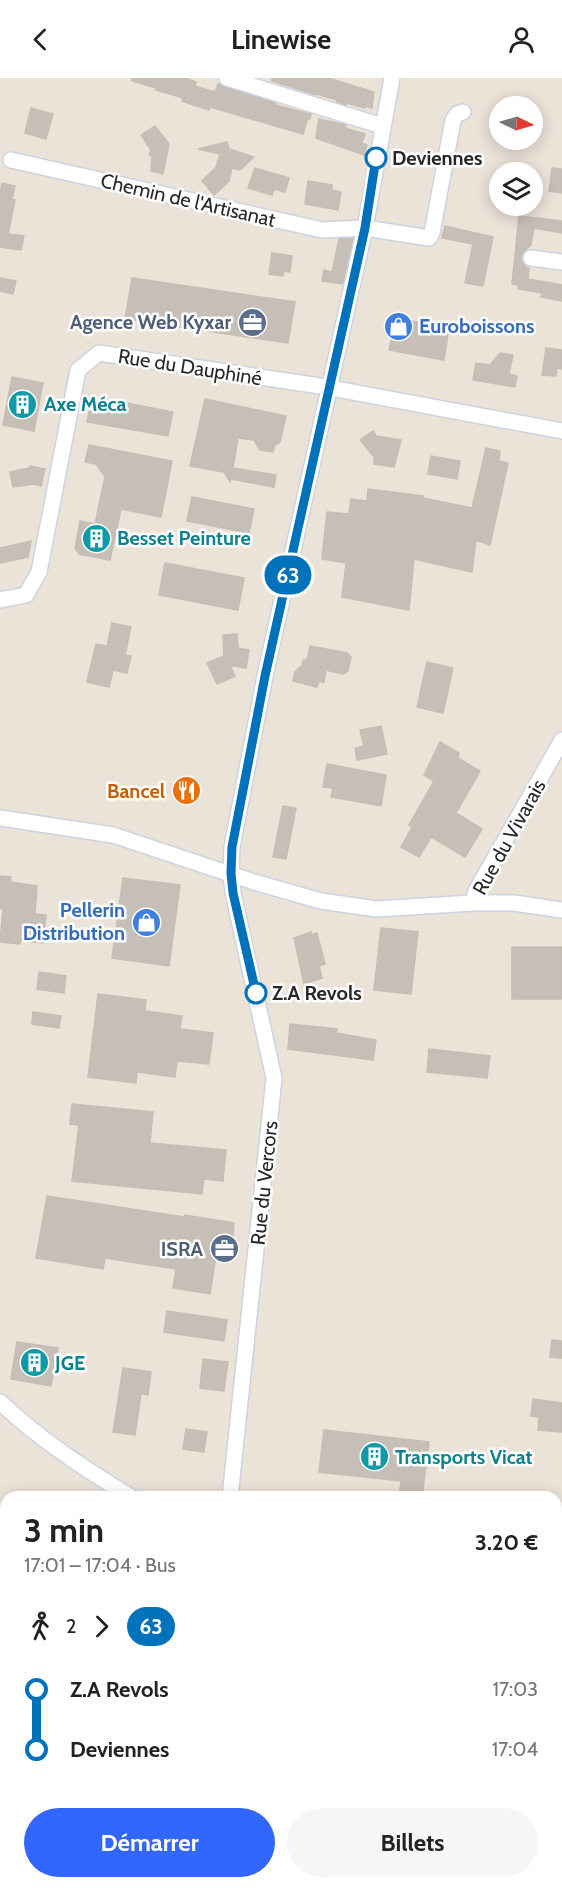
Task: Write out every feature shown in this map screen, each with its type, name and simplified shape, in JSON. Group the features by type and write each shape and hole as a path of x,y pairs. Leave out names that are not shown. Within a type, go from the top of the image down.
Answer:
{"street":[{"path":"227,78 266,84 382,126"},
{"path":"231,873 232,847 265,676 365,228 392,78"},
{"name":"Chemin de l'Artisanat","path":"11,160 322,230 365,228 429,238 432,233 453,120 457,114 464,112"},
{"path":"531,258 562,262"},
{"name":"Rue du Dauphiné","path":"0,600 26,595 39,572 78,370 99,353 330,388 562,431"},
{"name":"Rue du Vivarais","path":"473,903 476,891 562,740"},
{"path":"0,818 113,835 321,901 376,909 514,903 562,910"},
{"name":"Rue du Vercors","path":"231,873 233,893 274,1078 231,1491"},
{"path":"2,1407 64,1454 122,1491"}],"building":[{"path":"132,78 185,78 196,82 195,86 215,92 218,84 276,103 275,105 311,114 310,119 308,118 303,134 210,107 209,110 182,101 183,98 132,81"},
{"path":"272,78 328,78 374,92 372,108 347,103 346,105 337,100 272,81"},
{"path":"31,108 53,114 46,139 25,133"},
{"path":"319,119 346,125 345,128 365,134 362,143 367,145 364,155 316,138"},
{"path":"155,126 169,144 163,174 151,171 152,156 149,155 151,150 141,135"},
{"path":"227,142 229,149 254,157 240,170 232,168 229,181 214,195 202,181 216,167 220,154 198,149"},
{"path":"255,168 289,178 285,192 274,189 272,195 248,188"},
{"path":"552,168 562,169 562,193 549,191"},
{"path":"308,181 332,185 332,190 341,192 338,210 305,204"},
{"path":"2,183 15,186 12,199 15,200 8,234 24,236 21,250 0,247"},
{"path":"519,216 562,221 562,233 534,228 531,245 521,257 526,268 529,268 528,279 562,285 562,301 541,297 542,293 518,289 519,285 512,284"},
{"path":"445,226 493,237 483,286 465,283 473,244 442,238"},
{"path":"353,238 343,284 322,281 324,270 332,272 339,239"},
{"path":"272,253 292,256 290,272 284,271 283,276 269,274"},
{"path":"0,278 16,281 13,294 0,291"},
{"path":"132,278 295,302 288,343 125,319"},
{"path":"396,318 449,328 444,360 389,350"},
{"path":"546,348 562,350 562,369 557,368 556,376 542,375"},
{"path":"500,353 513,355 509,374 517,376 515,387 473,380 476,363 490,365"},
{"name":"Axe Méca","path":"12,377 43,383 34,431 3,425"},
{"path":"205,399 286,416 280,442 275,445 273,452 260,450 254,440 238,438 233,468 276,475 274,487 231,479 230,482 224,472 190,466"},
{"path":"91,400 116,405 117,401 173,412 168,436 87,422"},
{"path":"373,431 376,436 401,440 394,467 374,464 374,457 360,440"},
{"path":"89,445 172,461 161,517 121,509 110,560 79,554 75,548 80,521 95,524 105,477 96,464 85,462"},
{"path":"486,448 500,451 499,461 508,463 490,545 476,540 472,572 414,559 409,610 342,597 346,563 322,559 327,512 349,514 351,499 367,501 368,489 423,496 423,498 472,508"},
{"path":"431,456 460,461 457,479 428,474"},
{"path":"30,466 45,469 41,486 34,484 13,487 10,472"},
{"path":"192,497 254,509 249,533 187,521"},
{"path":"31,541 28,557 0,563 0,548"},
{"path":"165,563 244,578 238,610 159,595"},
{"path":"112,623 131,627 125,655 131,656 127,673 113,670 109,687 87,682 96,644 107,646"},
{"path":"237,634 238,648 249,650 246,668 230,665 235,676 217,684 207,663 224,656 223,635"},
{"path":"310,646 347,653 351,657 348,671 343,674 326,670 324,682 319,681 317,687 293,681 295,672 302,665 303,660 307,660"},
{"path":"427,662 453,668 443,713 417,707"},
{"path":"381,726 387,754 357,760 355,748 364,746 360,730"},
{"path":"440,742 459,753 458,758 480,771 456,813 482,829 465,857 431,837 419,857 401,847 412,827 409,825 434,781 424,775"},
{"path":"327,764 386,775 381,806 331,797 333,788 323,787"},
{"path":"283,806 296,808 286,859 273,857"},
{"path":"0,876 11,877 10,882 37,886 35,914 46,915 43,943 0,942 3,909 0,908"},
{"name":"Pellerin Distribution","path":"123,878 180,885 169,966 112,958"},
{"path":"381,928 418,932 411,994 374,990"},
{"path":"311,932 311,935 317,933 325,964 319,966 322,978 304,984 294,938"},
{"path":"512,947 562,947 562,999 512,999"},
{"path":"39,972 66,976 64,993 37,989"},
{"path":"98,994 146,1000 145,1011 182,1016 180,1029 213,1033 209,1064 177,1061 175,1077 137,1072 136,1083 88,1077"},
{"path":"33,1012 61,1016 59,1028 32,1024"},
{"path":"290,1024 337,1029 336,1033 376,1040 373,1060 288,1049"},
{"path":"429,1049 490,1056 487,1078 427,1072"},
{"path":"72,1104 153,1112 150,1143 226,1150 223,1181 204,1179 202,1194 72,1181 79,1125 70,1124"},
{"path":"47,1196 234,1223 232,1251 217,1249 210,1294 173,1288 176,1269 105,1258 103,1269 36,1258"},
{"path":"167,1311 227,1320 224,1341 164,1332"},
{"path":"552,1340 562,1341 562,1358 550,1357"},
{"name":"JGE","path":"17,1342 58,1348 51,1386 11,1379"},
{"path":"203,1359 228,1362 224,1391 200,1388"},
{"path":"123,1368 151,1372 148,1395 141,1394 135,1435 113,1432"},
{"path":"533,1399 562,1403 562,1432 538,1430 539,1417 531,1416"},
{"path":"186,1429 207,1432 204,1452 183,1449"},
{"name":"Transports Vicat","path":"324,1430 429,1442 423,1491 400,1491 401,1481 319,1472"}],"bus line":[{"name":"63","path":"256,993 233,893 232,847 265,676 365,228 376,158"}],"place":[{"name":"Deviennes","path":"376,158"},
{"name":"Agence Web Kyxar","path":"252,322"},
{"name":"Euroboissons","path":"398,326"},
{"name":"Axe Méca","path":"23,404"},
{"name":"Besset Peinture","path":"96,538"},
{"name":"Bancel","path":"186,791"},
{"name":"Pellerin Distribution","path":"146,922"},
{"name":"Z.A Revols","path":"256,993"},
{"name":"ISRA","path":"224,1249"},
{"name":"JGE","path":"34,1363"},
{"name":"Transports Vicat","path":"374,1457"}]}
